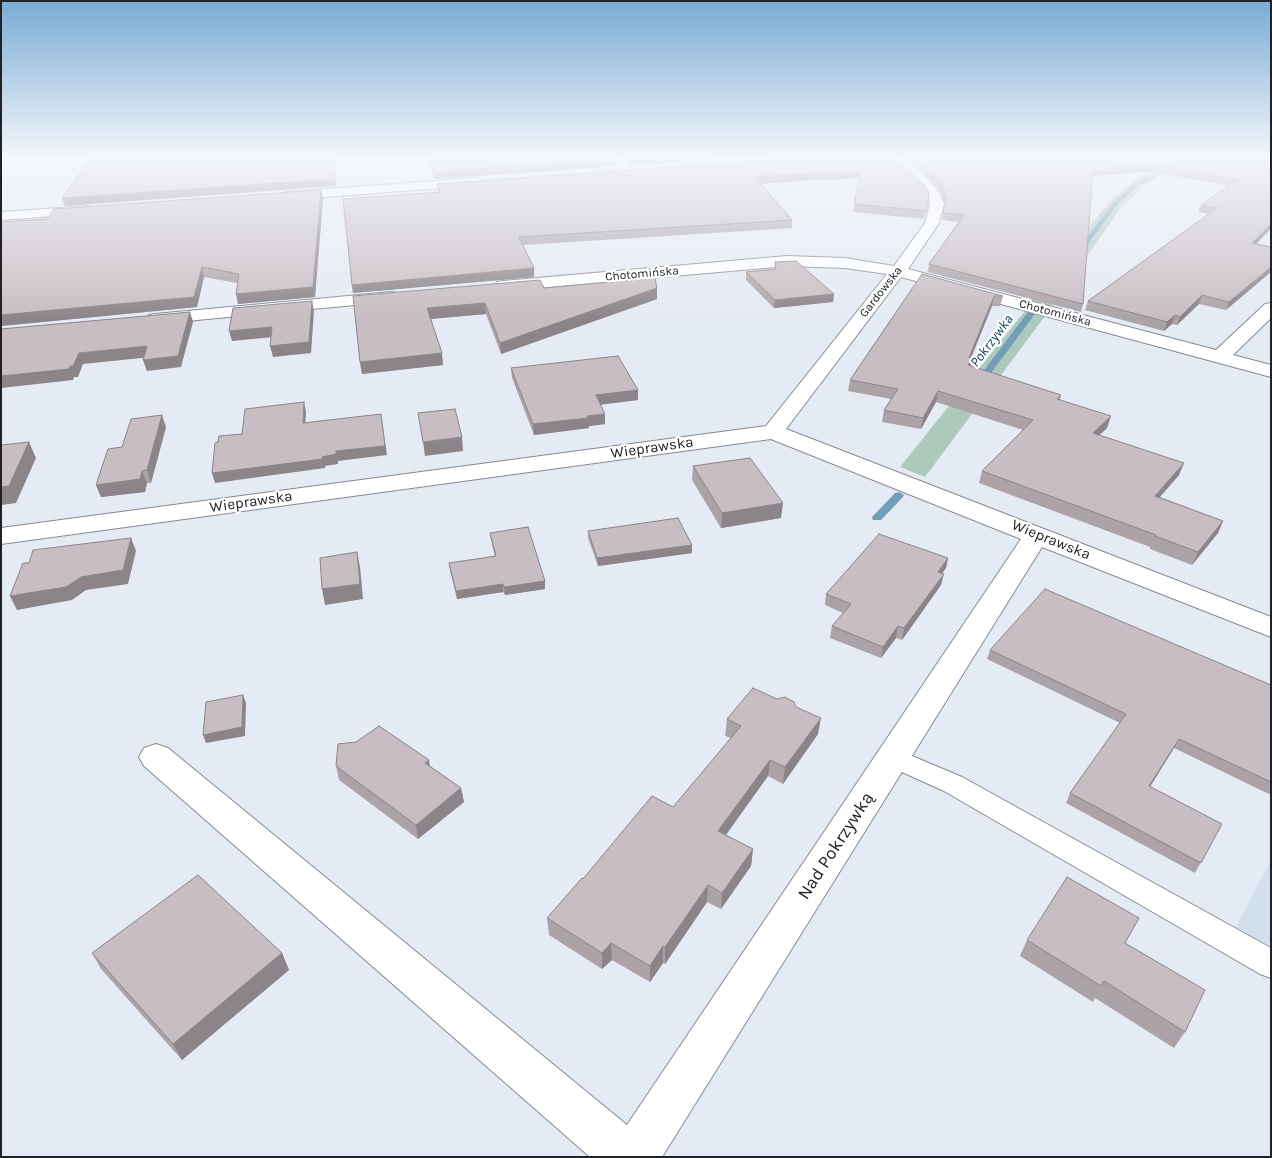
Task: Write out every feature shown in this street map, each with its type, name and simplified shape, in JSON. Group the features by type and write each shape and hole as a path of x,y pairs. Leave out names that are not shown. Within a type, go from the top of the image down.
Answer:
{"street":[{"path":"1,216 70,211"},
{"name":"Gardowska","path":"773,432 924,237 932,223 935,211"},
{"name":"Chotomińska","path":"484,288 787,261 845,263 898,271 1271,370"},
{"path":"140,320 406,295"},
{"path":"1220,357 1271,308"},
{"name":"Wieprawska","path":"1,536 773,432 1271,628"},
{"name":"Nad Pokrzywką","path":"634,1157 1037,535"},
{"path":"156,757 627,1157"}],"lane":[{"path":"894,757 953,784 1271,964"}],"shaded area":[{"path":"1271,860 1271,946 1236,927"}],"green space":[{"path":"1102,211 1118,211 1051,307 1029,301"},
{"path":"1025,311 1045,316 925,477 900,467"}],"building":[{"path":"53,211 319,211 313,287 236,294 239,274 202,267 194,297 1,315 1,222 47,219"},
{"path":"344,211 784,211 792,220 519,237 534,268 352,285"},
{"path":"943,211 1090,211 1083,304 929,264 964,215 943,213"},
{"path":"1213,211 1271,211 1271,224 1252,243 1271,247 1271,267 1229,302 1202,295 1180,317 1175,315 1167,322 1088,301"},
{"path":"796,261 834,294 775,300 746,272 776,269 775,262"},
{"path":"922,274 1003,296 994,296 969,358 972,359 968,365 1061,395 1057,399 1111,416 1093,433 1184,463 1155,496 1223,521 1198,552 982,471 1033,420 938,391 923,418 884,410 898,389 850,380"},
{"path":"655,278 657,288 500,343 485,303 427,308 442,353 360,362 353,296 540,280 544,288"},
{"path":"312,301 309,342 270,346 272,327 229,331 233,308"},
{"path":"190,312 178,356 143,360 147,346 79,353 73,366 70,366 69,369 1,376 1,329"},
{"path":"618,356 638,390 596,395 605,414 587,416 588,418 533,424 511,368"},
{"path":"304,402 303,423 381,414 385,446 336,451 336,454 322,457 323,459 212,473 215,443 218,442 219,436 242,434 245,409"},
{"path":"455,409 462,437 423,442 418,413"},
{"path":"162,415 147,470 142,471 140,479 96,485 108,449 122,447 131,419"},
{"path":"29,442 9,486 1,487 1,445"},
{"path":"750,458 783,503 722,513 693,466"},
{"path":"678,518 692,545 597,558 588,531"},
{"path":"528,527 545,581 504,587 503,584 456,591 449,563 496,556 490,533"},
{"path":"879,534 948,558 938,572 944,574 904,628 898,626 883,647 832,626 851,604 826,594"},
{"path":"131,538 123,570 81,577 66,587 10,596 23,563 29,563 33,550"},
{"path":"357,552 360,584 322,589 320,558"},
{"path":"1045,589 1271,685 1271,782 1179,739 1149,786 1222,824 1201,863 1070,793 1126,714 990,650"},
{"path":"753,688 777,699 785,697 794,702 796,707 821,718 785,767 770,760 718,831 753,849 722,893 708,885 650,966 611,943 602,953 547,918 583,879 652,796 673,807 741,726 727,719"},
{"path":"243,695 242,727 203,735 206,702"},
{"path":"379,726 429,760 425,763 461,788 416,825 336,766 338,744 356,742"},
{"path":"198,875 282,953 173,1044 92,953"},
{"path":"1067,877 1139,918 1125,943 1205,990 1185,1032 1104,981 1101,986 1027,940"}],"waterway":[{"name":"Pokrzywka","path":"1079,252 1110,211"},
{"name":"Pokrzywka","path":"979,383 1031,314"},
{"name":"Pokrzywka","path":"877,518 899,495"}]}
